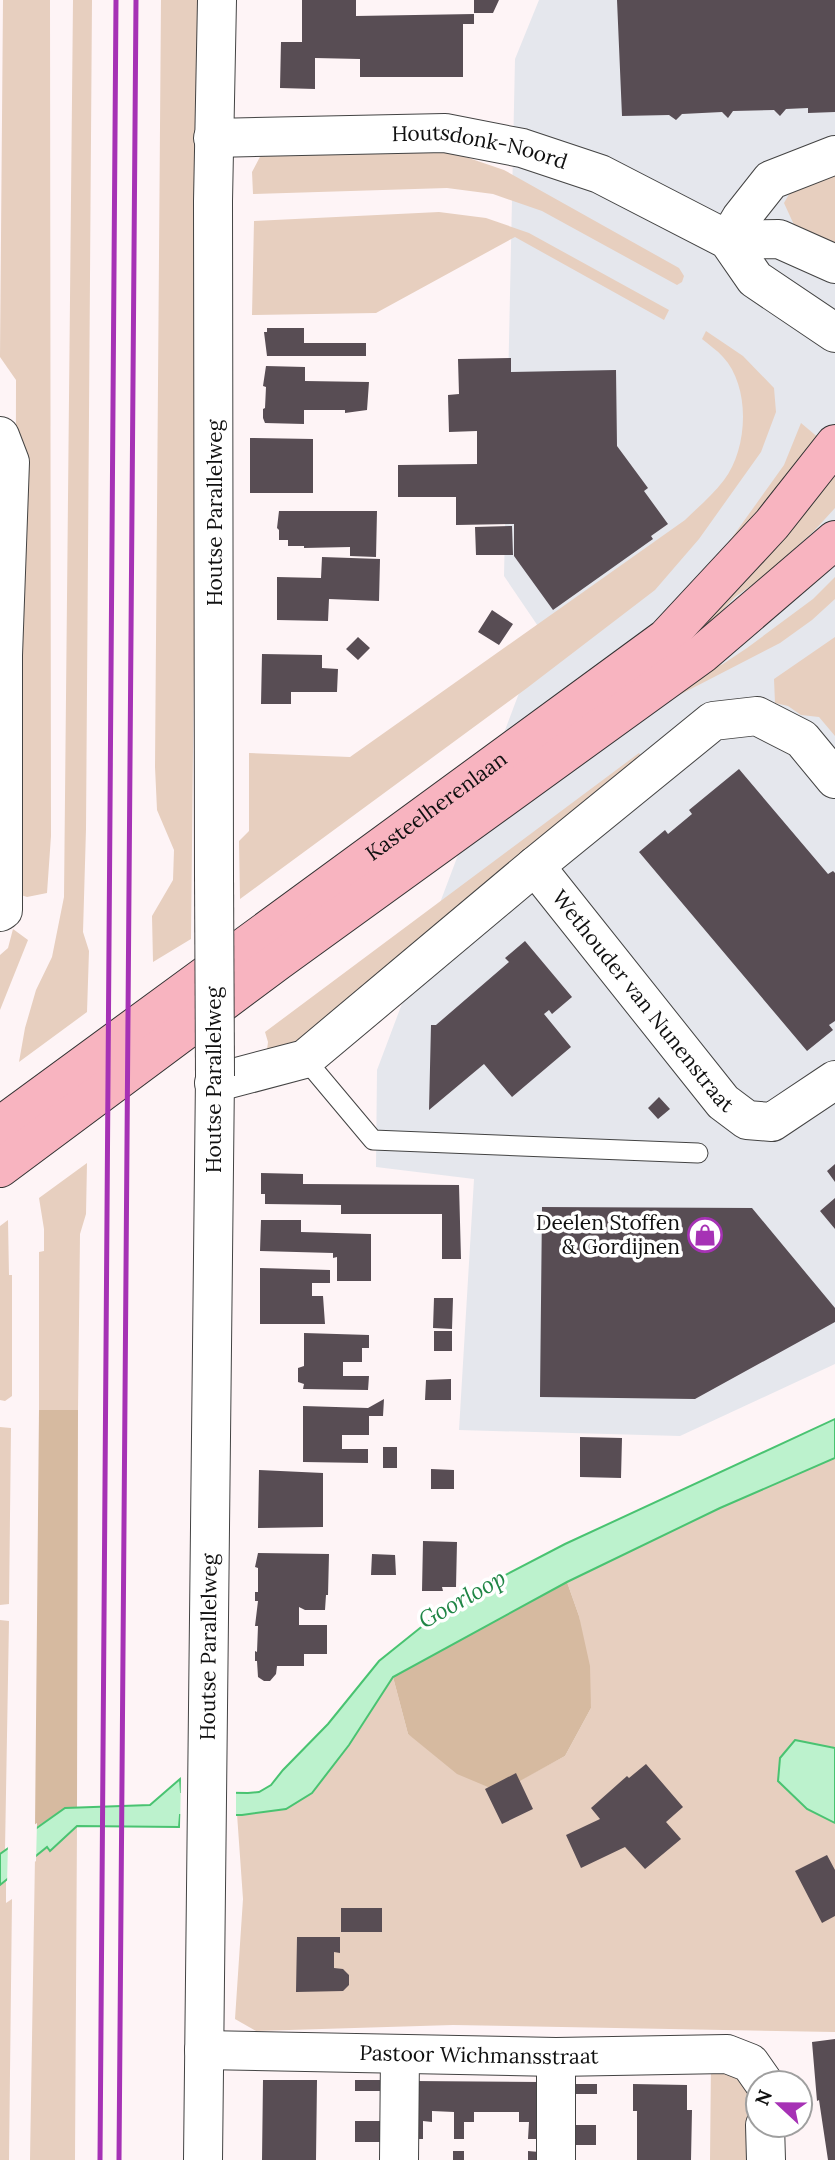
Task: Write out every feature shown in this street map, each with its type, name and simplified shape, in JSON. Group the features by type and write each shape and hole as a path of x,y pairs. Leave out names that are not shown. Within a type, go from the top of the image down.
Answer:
{"main road":[{"name":"Kasteelherenlaan","path":"0,1126 666,638 772,524 835,444"},
{"name":"Kasteelherenlaan","path":"0,1168 278,961 702,654 835,540"}],"street":[{"name":"Houtse Parallelweg","path":"203,2160 214,1080 213,138 217,0"},
{"name":"Houtsdonk-Noord","path":"213,138 445,133 522,148 600,174 728,240 755,279 835,333"},
{"path":"728,240 741,218 771,180 835,155"},
{"name":"Houtsdonk-Noord","path":"728,240 779,239 835,264"},
{"path":"0,436 10,462 3,655 1,911"},
{"path":"214,1080 305,1059 713,721 757,716 802,739 835,779"},
{"name":"Wethouder van Nunenstraat","path":"535,866 723,1102 747,1120 772,1122 835,1080"},
{"name":"Pastoor Wichmansstraat","path":"204,2050 556,2057 727,2054 751,2069"},
{"path":"400,2054 400,2160"},
{"path":"556,2057 556,2160"},
{"path":"765,2139 765,2160"}],"lane":[{"path":"305,1059 373,1140 698,1153"}],"shaded area":[{"path":"3,0 50,0 51,836 47,893 27,897 15,893 16,380 0,357"},
{"path":"73,0 92,0 83,932 89,951 87,1012 19,1062 36,990 52,957 64,897"},
{"path":"161,0 201,0 191,939 153,962 152,916 173,880 174,850 157,810 155,767"},
{"path":"539,0 835,0 835,1364 680,1436 459,1430 474,1179 376,1167 377,1070 542,632 504,576 515,59"},
{"path":"412,145 454,153 504,170 679,268 684,276 682,282 677,285 542,211 493,194 447,188 253,194 252,172 262,153"},
{"path":"835,174 835,247 795,227 784,203 792,189"},
{"path":"439,212 486,218 529,233 669,310 664,320 515,237 376,313 252,315 254,221"},
{"path":"706,331 743,356 774,388 776,412 761,452 699,539 655,590 527,688 240,899 239,841 249,831 249,753 350,757 685,520 720,485 738,452 742,435 742,401 732,370 721,354 702,339"},
{"path":"801,423 820,439 694,597 670,610 716,560 784,465"},
{"path":"835,466 835,508 762,578 735,597 678,656"},
{"path":"835,577 835,599 812,620 780,643 654,708 667,690 723,664 747,648 813,599"},
{"path":"835,637 835,736 819,717 801,715 788,706 775,703 774,679"},
{"path":"639,753 643,758 289,1048 267,1050 265,1032"},
{"path":"13,929 28,940 0,1010 0,955 8,948"},
{"path":"87,1163 86,1214 80,1234 78,1410 39,1410 39,1252 44,1251 44,1229 39,1198"},
{"path":"8,1220 9,1275 12,1275 12,1396 5,1401 0,1400 0,1226"},
{"path":"39,1410 78,1410 77,1807 65,1808 35,1828"},
{"path":"835,1419 835,1458 720,1508 567,1582 393,1677 349,1745 312,1793 286,1809 242,1815 180,1815 179,1827 77,1826 50,1851 47,1847 0,1885 0,1854 65,1808 150,1805 180,1779 181,1792 259,1792 271,1785 328,1724 379,1661 430,1620 496,1580 565,1544"},
{"path":"0,1427 11,1428 9,1604 0,1605"},
{"path":"835,1458 835,1748 830,1746 807,1809 835,1823 835,2032 453,2025 256,2031 235,2019 243,1899 237,1814 286,1809 349,1745 393,1677 408,1734 500,1791 565,1756 591,1708 579,1616 567,1582 720,1508"},
{"path":"567,1582 579,1616 590,1666 591,1708 565,1756 500,1792 457,1774 408,1734 393,1677"},
{"path":"0,1620 9,1621 5,1850 0,1854"},
{"path":"795,1740 835,1748 835,1823 807,1809 778,1781 780,1758"},
{"path":"77,1826 75,2160 30,2160 35,1857 47,1847 50,1851"},
{"path":"6,1881 6,1903 12,1899 9,2160 0,2160 0,1885"},
{"path":"711,2061 723,2063 744,2083 744,2139 753,2139 753,2160 710,2160"}],"pier":[{"path":"181,1776 184,1779 184,1788 236,1789 236,1818 183,1818 183,1828 180,1831"},
{"path":"37,1823 36,1861 7,1884 8,1843"}],"building":[{"path":"302,0 356,0 356,16 474,14 474,24 463,24 463,77 360,77 360,59 315,58 315,89 280,88 281,42 302,42"},
{"path":"474,0 499,0 493,13 474,13"},
{"path":"617,0 835,0 835,112 808,113 808,108 786,109 780,116 774,110 733,111 728,118 722,112 682,114 676,120 669,115 622,116"},
{"path":"267,328 304,328 304,343 366,343 366,356 267,356 264,332 267,332"},
{"path":"511,358 511,372 616,370 617,446 648,488 644,491 668,524 651,536 653,539 553,610 514,556 514,524 456,525 456,497 398,497 398,465 477,464 477,431 449,432 448,395 459,394 458,359"},
{"path":"266,366 305,367 305,381 369,382 367,410 345,413 345,410 304,410 304,424 265,423 263,409 266,387 263,386"},
{"path":"250,438 313,439 313,493 250,493"},
{"path":"279,511 377,511 376,557 350,556 350,547 288,546 288,540 279,540"},
{"path":"512,526 513,555 476,555 475,527"},
{"path":"322,557 380,559 379,601 329,599 328,621 277,620 277,577 321,578"},
{"path":"492,610 513,624 499,645 478,632"},
{"path":"358,637 370,648 358,660 346,649"},
{"path":"262,654 322,655 322,668 338,669 337,692 291,692 291,704 261,704"},
{"path":"739,769 828,874 833,871 835,873 835,1021 829,1025 833,1030 807,1051 639,852 665,830 668,834 692,814 689,810"},
{"path":"525,941 572,997 552,1014 549,1010 544,1014 571,1047 512,1097 484,1064 429,1110 431,1025 436,1025 509,962 505,958"},
{"path":"659,1097 670,1109 658,1119 648,1108"},
{"path":"835,1164 835,1182 827,1171"},
{"path":"261,1173 303,1174 303,1184 459,1185 461,1259 442,1259 442,1214 341,1214 341,1205 265,1204 265,1194 261,1194"},
{"path":"835,1198 835,1229 820,1211"},
{"path":"542,1207 752,1208 835,1308 835,1322 695,1399 540,1397"},
{"path":"261,1220 301,1220 301,1232 371,1234 371,1281 337,1281 337,1257 333,1258 333,1253 260,1251"},
{"path":"260,1268 330,1270 330,1283 312,1283 312,1296 323,1296 325,1324 260,1324"},
{"path":"434,1298 453,1298 452,1329 433,1328"},
{"path":"434,1331 452,1331 452,1351 434,1351"},
{"path":"304,1333 369,1335 369,1348 362,1348 362,1362 343,1362 343,1376 369,1376 368,1390 303,1389 304,1384 298,1382 298,1368 304,1366"},
{"path":"451,1379 451,1400 425,1400 426,1380"},
{"path":"384,1399 383,1416 369,1416 369,1435 342,1435 342,1449 368,1449 368,1463 303,1462 303,1406 368,1408"},
{"path":"580,1437 622,1438 621,1478 580,1477"},
{"path":"383,1447 397,1447 397,1468 383,1468"},
{"path":"431,1469 454,1470 454,1489 431,1489"},
{"path":"259,1470 323,1473 323,1527 258,1528"},
{"path":"423,1541 457,1542 456,1587 442,1587 443,1591 422,1591"},
{"path":"258,1553 329,1554 325,1610 305,1610 299,1607 299,1625 327,1625 327,1654 304,1654 304,1666 277,1666 276,1674 270,1681 258,1677 255,1661 258,1601 255,1601 255,1592 258,1592 258,1568 255,1567"},
{"path":"372,1554 395,1555 396,1575 371,1575"},
{"path":"646,1764 683,1807 666,1822 681,1839 645,1869 625,1847 581,1868 566,1835 600,1819 591,1808 627,1776 629,1778"},
{"path":"516,1773 533,1809 502,1824 485,1789"},
{"path":"827,1855 835,1870 835,1916 822,1923 795,1871"},
{"path":"341,1908 382,1908 382,1932 341,1932"},
{"path":"297,1937 340,1937 340,1953 334,1952 334,1968 343,1969 349,1975 349,1985 343,1991 296,1992"},
{"path":"835,2039 835,2160 828,2160 819,2100 817,2101 812,2042"},
{"path":"263,2080 317,2080 316,2160 262,2160"},
{"path":"355,2080 381,2080 381,2091 355,2091"},
{"path":"413,2081 539,2082 539,2139 528,2139 529,2122 519,2122 519,2112 474,2112 474,2122 464,2122 464,2139 454,2139 454,2112 432,2111 432,2122 423,2121 423,2139 412,2139"},
{"path":"570,2084 597,2084 597,2094 571,2094"},
{"path":"633,2084 687,2085 687,2110 692,2110 691,2160 637,2160 637,2111 633,2111"},
{"path":"355,2121 381,2121 381,2142 355,2142"},
{"path":"570,2125 596,2125 596,2145 570,2145"},
{"path":"453,2151 464,2151 464,2160 453,2160"},
{"path":"528,2151 539,2152 539,2160 528,2160"}],"railway":[{"path":"100,2160 116,0"},
{"path":"119,2160 136,0"}],"place":[{"name":"Deelen Stoffen & Gordijnen","path":"705,1235"}],"water label":[{"name":"Goorloop","path":"462,1599"}]}
